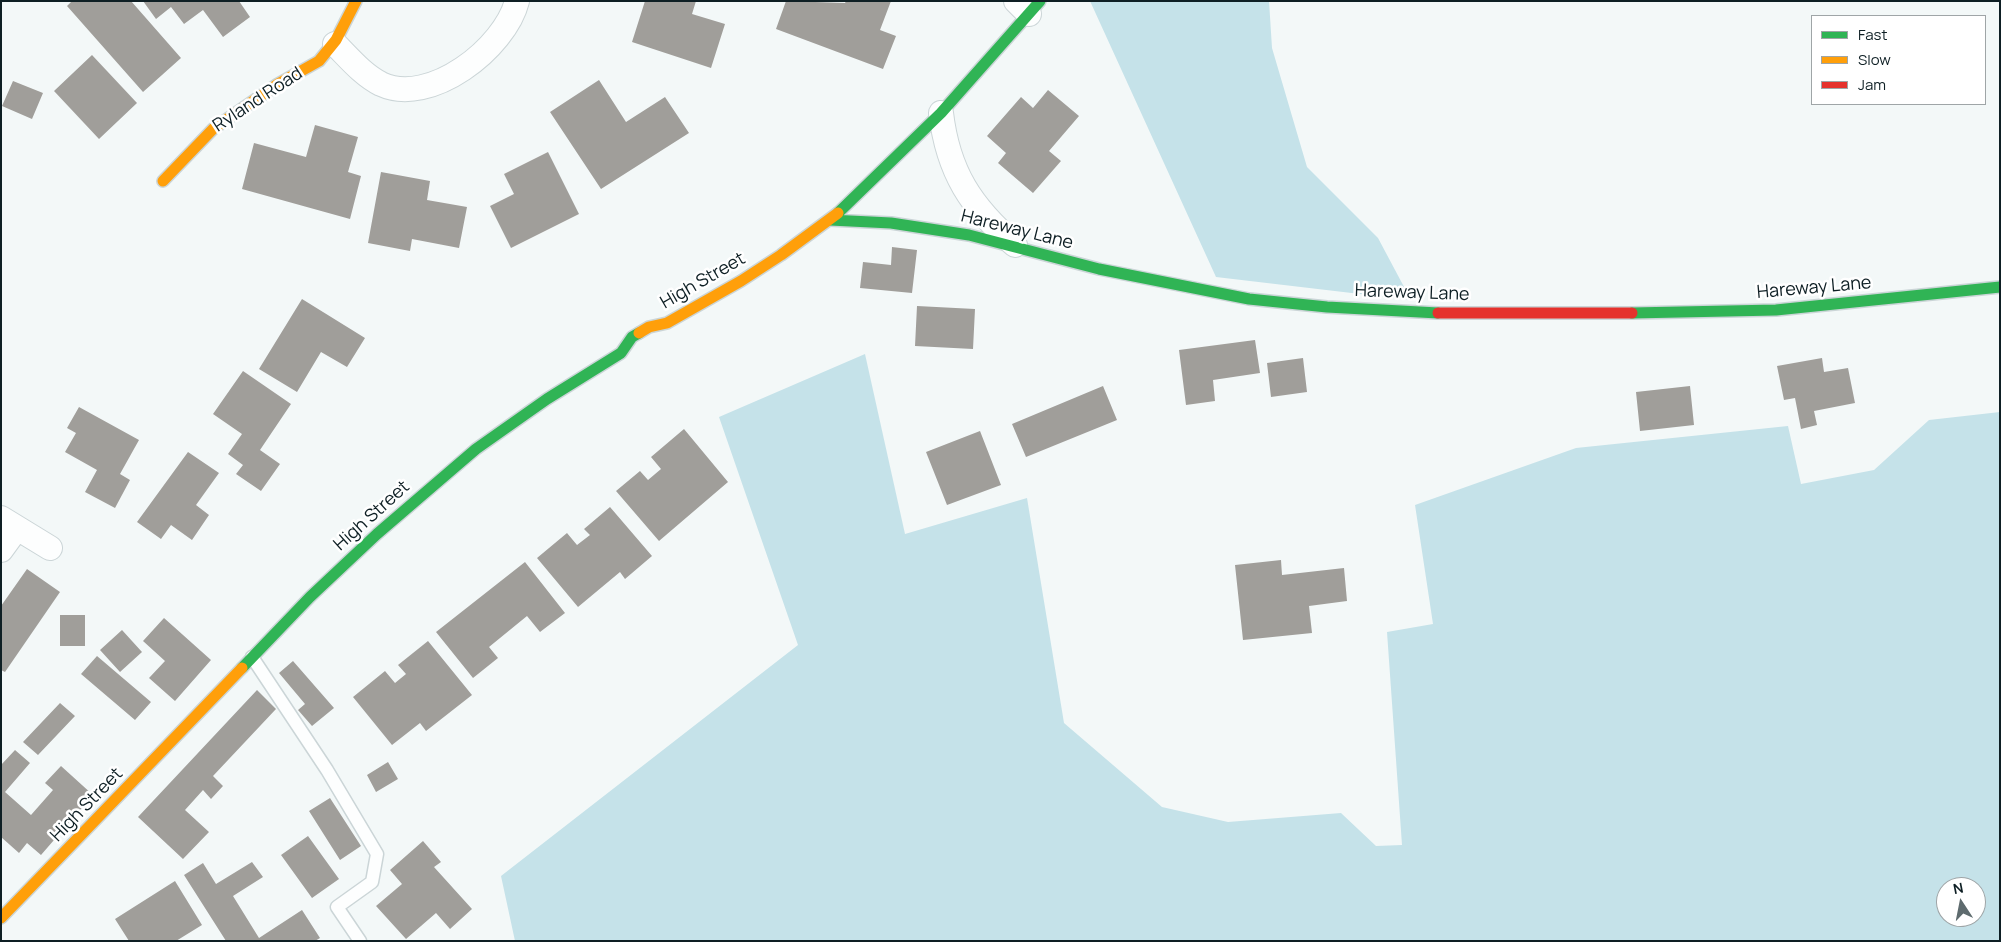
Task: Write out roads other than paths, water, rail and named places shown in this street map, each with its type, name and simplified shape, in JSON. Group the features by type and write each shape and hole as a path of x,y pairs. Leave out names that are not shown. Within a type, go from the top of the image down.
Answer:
{"street":[{"name":"Ryland Road","path":"163,181 213,129 278,84 319,61 335,44 356,1"},
{"path":"335,44 364,73 382,84 402,90 424,88 456,75 479,56 508,21 517,1"},
{"name":"High Street","path":"4,910 310,597 377,534 476,449 547,399 621,353 632,337 649,327 667,323 741,281 782,255 830,220 941,113 1028,6"},
{"path":"941,113 948,154 964,189 993,226 1015,246"},
{"name":"Hareway Lane","path":"830,220 931,228 1015,246 1099,269 1249,299 1327,308 1418,313 1562,314 1776,310 2000,287"},
{"path":"1,550 9,523 50,548"}],"lane":[{"path":"252,657 327,770 377,854 372,882 337,908 360,941"}]}
